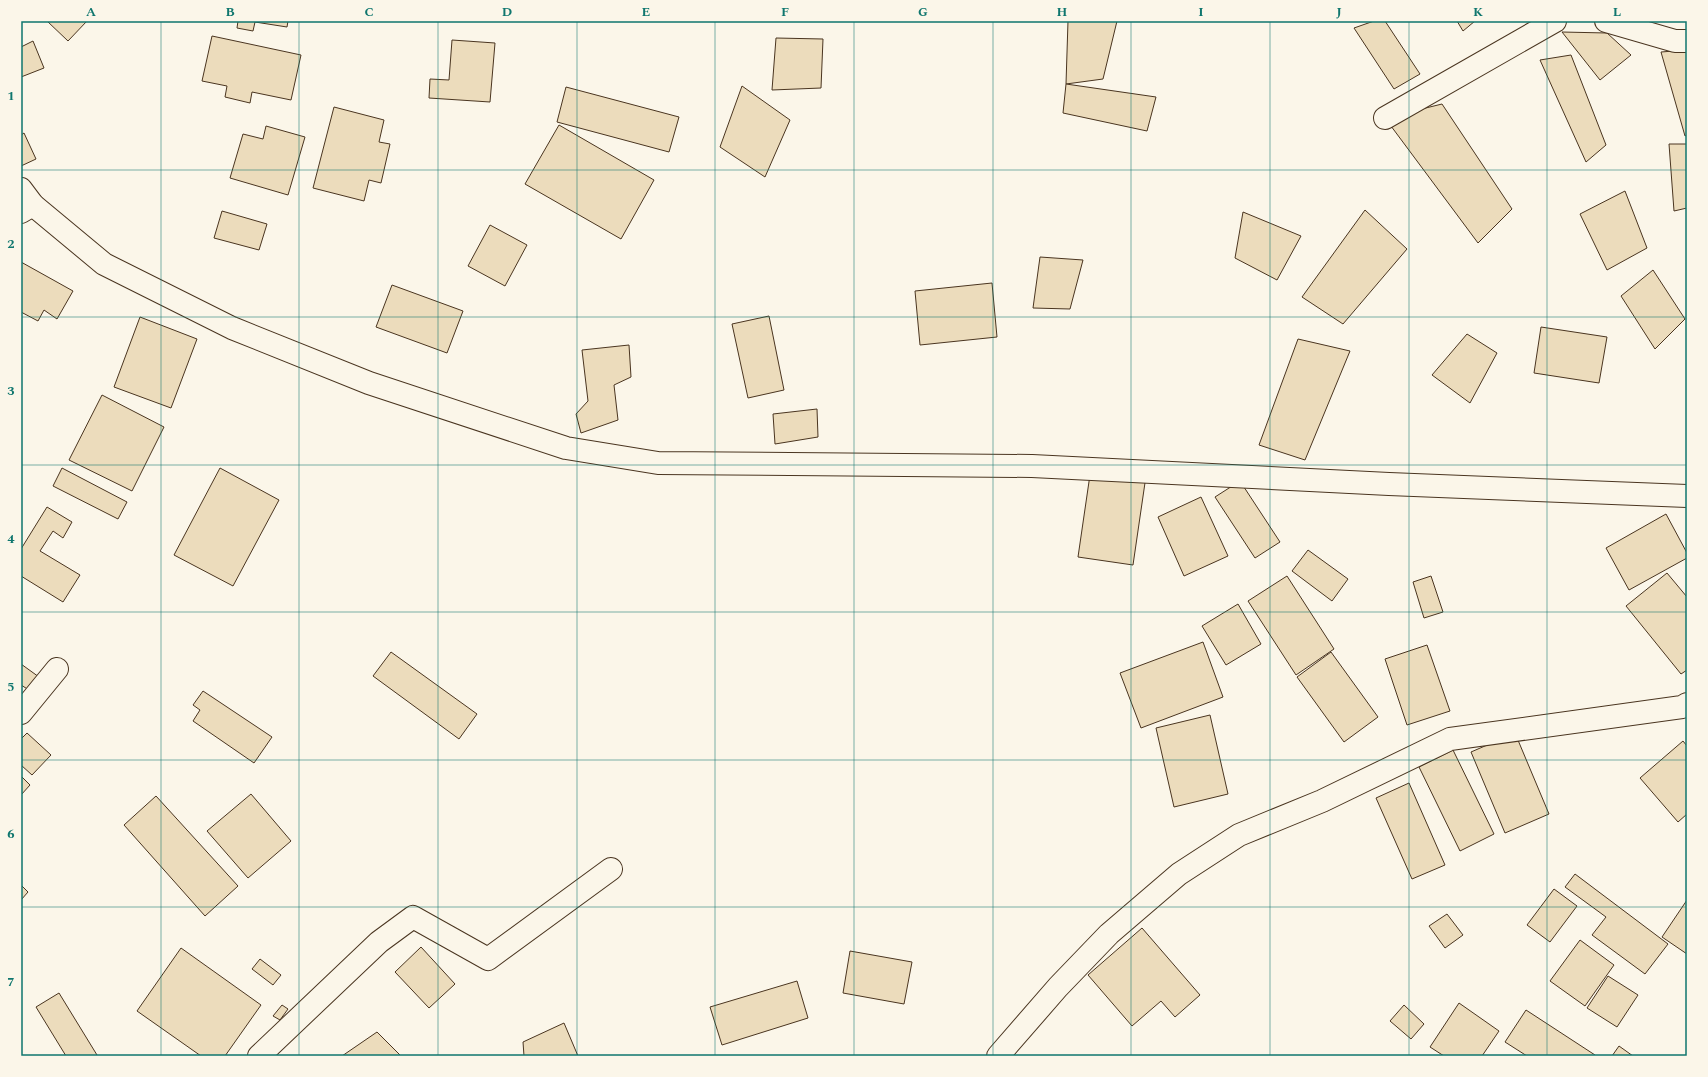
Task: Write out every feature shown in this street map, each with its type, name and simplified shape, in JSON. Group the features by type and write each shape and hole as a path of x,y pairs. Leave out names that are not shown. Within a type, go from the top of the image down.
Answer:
{"street":[{"path":"1385,118 1556,21"},
{"path":"1606,21 1675,41 1687,41"},
{"path":"25,202 104,264 232,328 370,383 566,448 658,463 1032,466 1381,484 1687,496"},
{"path":"21,713 57,669"},
{"path":"998,1056 1058,988 1109,934 1179,874 1239,835 1322,801 1450,739 1682,706 1687,704"},
{"path":"260,1056 379,942 413,917 488,959 611,869"}],"building":[{"path":"47,21 87,21 68,41"},
{"path":"238,21 288,21 287,27 255,22 253,31 237,28"},
{"path":"1068,21 1117,21 1103,79 1066,84"},
{"path":"1374,21 1385,21 1420,74 1394,89 1354,28"},
{"path":"1457,21 1475,21 1463,31"},
{"path":"1562,32 1607,33 1631,55 1600,80"},
{"path":"212,36 301,55 291,100 252,92 250,103 225,97 227,86 202,81"},
{"path":"776,38 823,39 821,88 772,90"},
{"path":"452,40 495,43 490,102 429,98 430,79 449,80"},
{"path":"33,41 44,68 21,77 21,47"},
{"path":"1687,50 1687,135 1685,136 1661,52"},
{"path":"1571,55 1606,145 1586,162 1540,60"},
{"path":"1066,84 1156,97 1147,131 1063,113"},
{"path":"742,86 790,120 765,177 720,147"},
{"path":"566,87 679,117 669,152 557,122"},
{"path":"1442,104 1512,209 1478,243 1385,118"},
{"path":"334,107 384,120 379,142 390,144 381,183 369,180 364,201 313,188"},
{"path":"559,125 654,180 621,239 525,184"},
{"path":"266,126 305,137 288,195 230,178 243,134 263,139"},
{"path":"24,133 36,159 21,166 21,135"},
{"path":"1669,144 1687,144 1687,208 1674,211"},
{"path":"1625,191 1647,248 1607,270 1580,214"},
{"path":"1365,210 1407,249 1343,324 1302,297"},
{"path":"222,211 267,224 259,250 214,238"},
{"path":"1243,212 1301,236 1277,280 1235,258"},
{"path":"490,225 527,245 505,286 468,266"},
{"path":"1040,257 1083,260 1070,309 1033,308"},
{"path":"21,262 73,291 57,319 44,310 38,321 21,312"},
{"path":"1653,270 1685,319 1655,349 1621,296"},
{"path":"992,283 997,337 920,345 915,291"},
{"path":"392,285 463,311 447,353 376,327"},
{"path":"769,316 784,390 748,398 732,324"},
{"path":"140,317 197,339 171,408 114,387"},
{"path":"1541,327 1607,337 1599,383 1534,373"},
{"path":"1467,334 1497,353 1470,403 1432,375"},
{"path":"1298,339 1350,351 1305,460 1259,445"},
{"path":"629,345 631,377 614,385 618,420 581,433 576,414 588,401 582,350"},
{"path":"102,395 164,427 132,491 69,460"},
{"path":"817,409 818,437 775,444 773,414"},
{"path":"1092,461 1147,469 1133,565 1078,557"},
{"path":"62,468 127,502 118,519 53,486"},
{"path":"220,468 279,500 233,586 174,555"},
{"path":"1240,481 1280,542 1255,558 1215,497"},
{"path":"1201,497 1228,556 1184,576 1158,517"},
{"path":"47,507 72,522 63,538 53,531 40,551 80,575 63,602 21,576 21,549"},
{"path":"1666,514 1687,553 1687,558 1629,590 1606,548"},
{"path":"1308,550 1348,579 1332,601 1292,571"},
{"path":"1667,573 1687,597 1687,670 1681,674 1626,606"},
{"path":"1287,576 1334,649 1296,675 1248,601"},
{"path":"1431,576 1443,612 1424,618 1413,582"},
{"path":"1238,604 1261,644 1226,665 1202,626"},
{"path":"1203,642 1223,697 1141,728 1120,673"},
{"path":"1427,645 1450,711 1407,725 1385,659"},
{"path":"391,652 477,714 459,739 373,676"},
{"path":"1331,652 1378,717 1344,742 1297,677"},
{"path":"21,664 39,677 29,690 21,685"},
{"path":"203,691 272,737 254,763 193,721 200,710 193,705"},
{"path":"1210,715 1228,794 1174,807 1156,728"},
{"path":"27,733 51,755 32,775 21,765 21,739"},
{"path":"1515,733 1549,814 1505,833 1471,752"},
{"path":"1683,741 1687,746 1687,814 1678,822 1640,778"},
{"path":"1453,750 1494,834 1460,851 1419,767"},
{"path":"21,776 30,785 21,795"},
{"path":"1409,783 1445,865 1412,879 1376,798"},
{"path":"251,794 291,841 248,878 207,831"},
{"path":"156,796 238,886 205,916 124,825"},
{"path":"1575,874 1668,944 1645,974 1592,935 1606,917 1565,887"},
{"path":"21,885 28,892 21,900"},
{"path":"1554,889 1577,906 1550,942 1527,925"},
{"path":"1687,900 1687,954 1662,937"},
{"path":"1447,914 1463,935 1445,948 1429,926"},
{"path":"1142,928 1200,995 1175,1017 1161,1001 1132,1026 1088,975"},
{"path":"1580,940 1614,965 1585,1006 1550,981"},
{"path":"421,947 455,984 429,1008 395,972"},
{"path":"181,948 261,1005 225,1056 201,1056 137,1011"},
{"path":"850,951 912,962 904,1004 843,993"},
{"path":"260,959 281,975 273,985 252,969"},
{"path":"1608,976 1638,995 1617,1027 1587,1008"},
{"path":"797,981 808,1018 722,1045 710,1007"},
{"path":"59,993 97,1055 66,1056 36,1007"},
{"path":"1459,1003 1499,1031 1482,1056 1444,1056 1430,1047"},
{"path":"282,1005 288,1009 280,1020 273,1016"},
{"path":"1404,1005 1424,1024 1411,1039 1390,1021"},
{"path":"1526,1010 1595,1056 1527,1056 1505,1042"},
{"path":"564,1023 578,1056 524,1056 523,1042"},
{"path":"377,1032 401,1056 342,1056"},
{"path":"1619,1046 1633,1056 1612,1056"}]}
